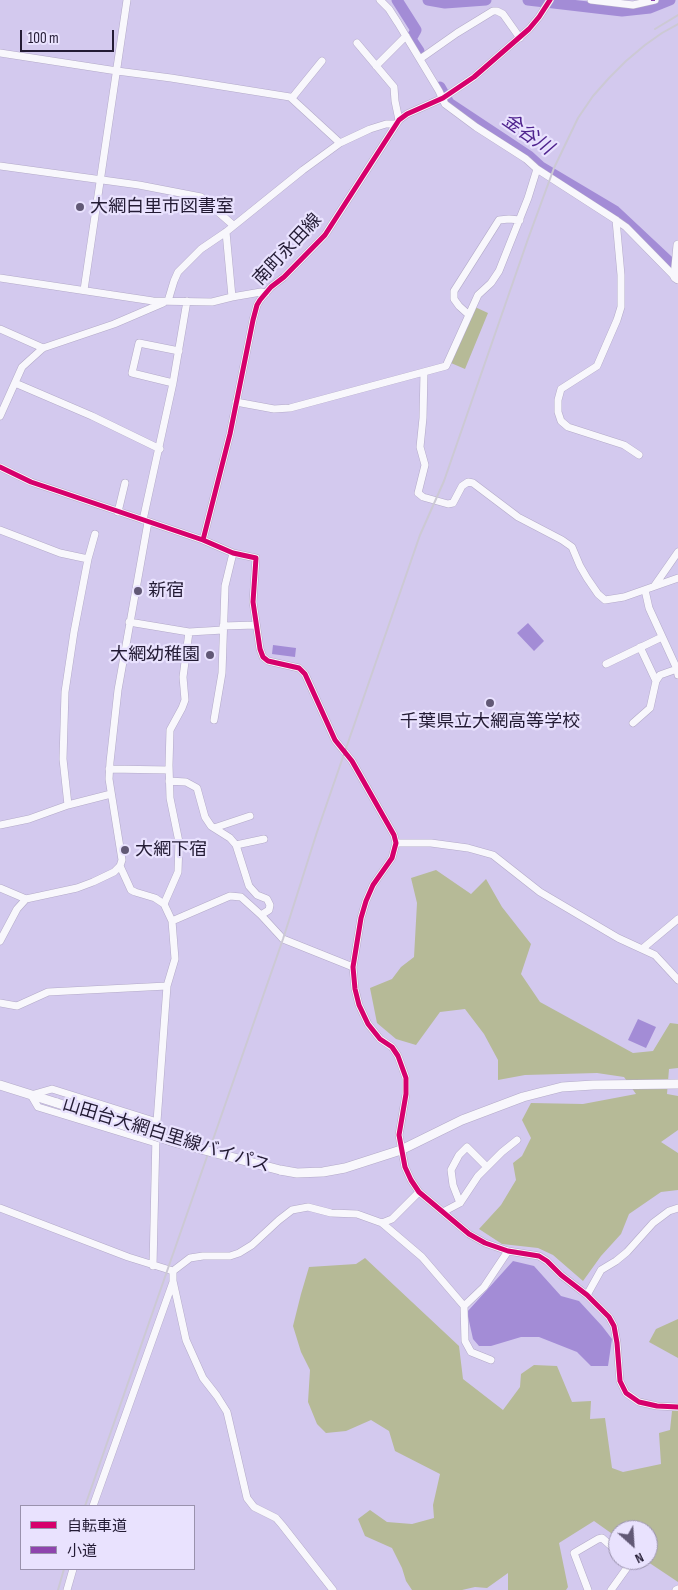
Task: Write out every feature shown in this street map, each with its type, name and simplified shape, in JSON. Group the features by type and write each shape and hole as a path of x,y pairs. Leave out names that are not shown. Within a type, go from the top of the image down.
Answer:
{"main road":[{"path":"677,278 678,245"},
{"name":"山田台大網白里線バイパス","path":"0,1085 174,1142 296,1173 332,1171 401,1150 471,1117 523,1097 562,1087 678,1084"}],"street":[{"path":"84,290 127,0"},
{"path":"380,0 389,9 406,36 445,104 476,127 526,159 537,169 626,227 677,278"},
{"path":"591,0 633,5 655,0"},
{"name":"南町永田線","path":"203,540 257,305 266,293 325,236 398,122 407,114 443,98 474,77 520,38 534,23 548,2"},
{"path":"420,60 463,29 493,11 504,14 520,38"},
{"path":"376,66 406,36"},
{"path":"168,301 178,272 201,249 226,232 340,143 370,129 398,122 394,101 394,87 357,43"},
{"path":"0,53 208,83 292,98 340,143"},
{"path":"292,98 322,61"},
{"path":"0,166 101,180 201,197 233,225"},
{"path":"236,402 283,410 446,366 478,295 491,283 499,271 520,220 537,169"},
{"path":"469,315 454,299 454,291 499,220 509,218 520,220"},
{"path":"616,220 620,275 620,307 617,320 597,366 561,389 558,400 558,412 561,420 568,427 624,445 639,455"},
{"path":"226,232 232,297"},
{"path":"0,278 153,301 212,302 261,292 266,293"},
{"path":"0,416 22,367 43,348 114,324 168,301"},
{"path":"0,941 17,909 26,899 85,885 114,872 120,866 122,860 109,779 118,690 146,521 187,301"},
{"path":"0,329 43,348"},
{"path":"173,383 132,373 139,343 179,352"},
{"path":"424,372 420,447 425,465 418,492 423,497 448,504 453,503 462,486 468,482 473,482 518,517 572,547 587,578 598,594 605,600 624,597 678,578"},
{"path":"15,383 92,416 160,449"},
{"path":"0,466 31,482 203,540 233,552 256,558 253,602 263,657 268,662 299,668 305,674 336,740 352,761 391,828 396,843 392,858 366,900 353,967 359,1005 368,1024 380,1039 392,1048 398,1056 406,1078 406,1094 399,1135 405,1167 411,1180 420,1192 469,1234 508,1252 539,1256 587,1295 609,1317 614,1326 620,1381 626,1393 638,1402 657,1406 678,1407"},
{"path":"118,512 125,483"},
{"path":"0,530 60,553 88,560"},
{"path":"68,805 63,759 65,692 74,632 95,534"},
{"path":"214,720 222,673 225,586 233,552"},
{"path":"655,586 678,552"},
{"path":"633,723 650,708 656,680 660,676 677,672 649,608 645,590"},
{"path":"129,622 189,632 256,625"},
{"path":"164,904 178,872 179,842 170,798 169,781 170,730 185,700 183,677 189,632"},
{"path":"606,664 662,637"},
{"path":"640,647 656,680"},
{"path":"109,769 169,770"},
{"path":"169,781 186,782 197,788 205,817 210,826 230,838 236,845 249,886 257,895 267,899 270,905 269,910 261,915"},
{"path":"0,825 29,819 68,805 111,794"},
{"path":"214,828 250,816"},
{"path":"236,845 264,839"},
{"path":"396,843 431,843 487,852 540,892 618,938 655,955 678,980"},
{"path":"120,866 131,890 155,898 164,904 172,921 175,959 167,986 157,1122 153,1266"},
{"path":"0,888 26,899"},
{"path":"172,921 230,896 241,897 283,939 353,967"},
{"path":"642,949 678,919"},
{"path":"0,1003 17,1006 48,992 167,986"},
{"path":"156,1143 38,1106 31,1095 52,1089 157,1122"},
{"path":"443,1212 460,1203 478,1176 517,1140"},
{"path":"460,1203 451,1170 459,1155 467,1147 487,1167"},
{"path":"382,1223 392,1219 420,1192"},
{"path":"173,1271 190,1258 230,1256 239,1253 252,1245 292,1210 308,1207 331,1213 358,1214 382,1223 422,1256 464,1306 465,1341 471,1352 492,1360"},
{"path":"0,1208 153,1266 173,1271"},
{"path":"587,1295 601,1270 627,1252 669,1211 678,1208"},
{"path":"464,1306 484,1287 508,1252"},
{"path":"173,1271 173,1281 186,1340 202,1378 217,1396 226,1412 247,1498 254,1507 276,1518 333,1590"},
{"path":"93,1505 173,1281"},
{"path":"588,1590 574,1553 598,1538 602,1538 608,1543"},
{"path":"67,1590 73,1570"},
{"path":"611,1590 626,1570"}],"green space":[{"path":"475,307 488,313 465,369 451,363"},
{"path":"436,870 471,894 486,879 502,907 531,944 521,974 540,1002 633,1053 653,1051 670,1023 678,1024 678,1068 669,1069 667,1094 678,1096 678,1130 661,1142 678,1153 678,1190 661,1192 629,1214 621,1234 601,1256 583,1281 553,1255 538,1248 502,1244 479,1229 501,1205 516,1180 513,1163 522,1156 531,1138 522,1120 531,1103 583,1104 636,1094 624,1077 597,1073 525,1075 498,1080 498,1060 484,1034 465,1009 440,1012 416,1045 396,1039 377,1023 370,988 392,979 401,967 414,957 417,903 411,878"},
{"path":"365,1258 459,1346 463,1379 503,1410 520,1387 521,1374 534,1365 557,1366 572,1402 591,1401 590,1419 605,1418 612,1468 623,1472 661,1464 659,1433 670,1430 672,1411 678,1411 678,1582 658,1569 658,1520 608,1520 608,1531 594,1521 559,1543 568,1587 566,1590 508,1590 508,1573 487,1588 412,1590 406,1581 392,1548 365,1536 358,1519 370,1510 387,1522 412,1524 434,1518 433,1505 440,1474 395,1451 389,1431 371,1420 346,1431 326,1433 317,1424 308,1402 310,1370 301,1352 293,1326 309,1267 356,1264"},
{"path":"678,1319 678,1358 649,1342 656,1329"}],"shaded area":[{"path":"528,623 544,641 534,651 517,633"},
{"path":"273,645 296,648 295,657 272,654"},
{"path":"638,1019 656,1027 646,1048 628,1040"},
{"path":"513,1261 534,1266 561,1296 579,1301 602,1326 612,1339 608,1366 591,1366 577,1352 539,1337 521,1337 491,1346 479,1346 473,1339 467,1312"}],"waterway":[{"name":"金谷川","path":"397,0 416,30 411,39 419,51"},
{"path":"428,0 445,3 486,0"},
{"path":"528,0 622,11 650,8 670,0"},
{"name":"金谷川","path":"440,87 449,103 529,156 541,167 615,211 678,270"}],"railway":[{"path":"655,29 678,15"},
{"path":"85,1505 283,939 317,832 420,535 444,481 554,168 578,118 593,96 626,61 645,45 678,24"},
{"path":"58,1590 64,1570"}],"cycle path":[{"path":"203,540 230,434 253,320 260,300 325,235 399,120 407,114 443,98 474,77 529,29 550,0"},
{"path":"0,467 31,482 203,540 233,553 256,558 253,602 260,649 263,657 268,661 299,668 305,674 335,740 352,761 394,835 396,843 392,858 373,885 366,901 361,918 353,967 359,1005 368,1024 380,1039 392,1047 398,1056 406,1078 406,1094 399,1135 405,1167 411,1180 419,1192 469,1234 485,1243 508,1251 539,1256 587,1295 609,1317 614,1326 620,1381 626,1393 639,1402 657,1406 678,1407"}],"place":[{"name":"大網白里市図書室","path":"80,207"},
{"name":"新宿","path":"138,591"},
{"name":"大網幼稚園","path":"210,655"},
{"name":"千葉県立大網高等学校","path":"490,703"},
{"name":"大網下宿","path":"125,850"}]}
